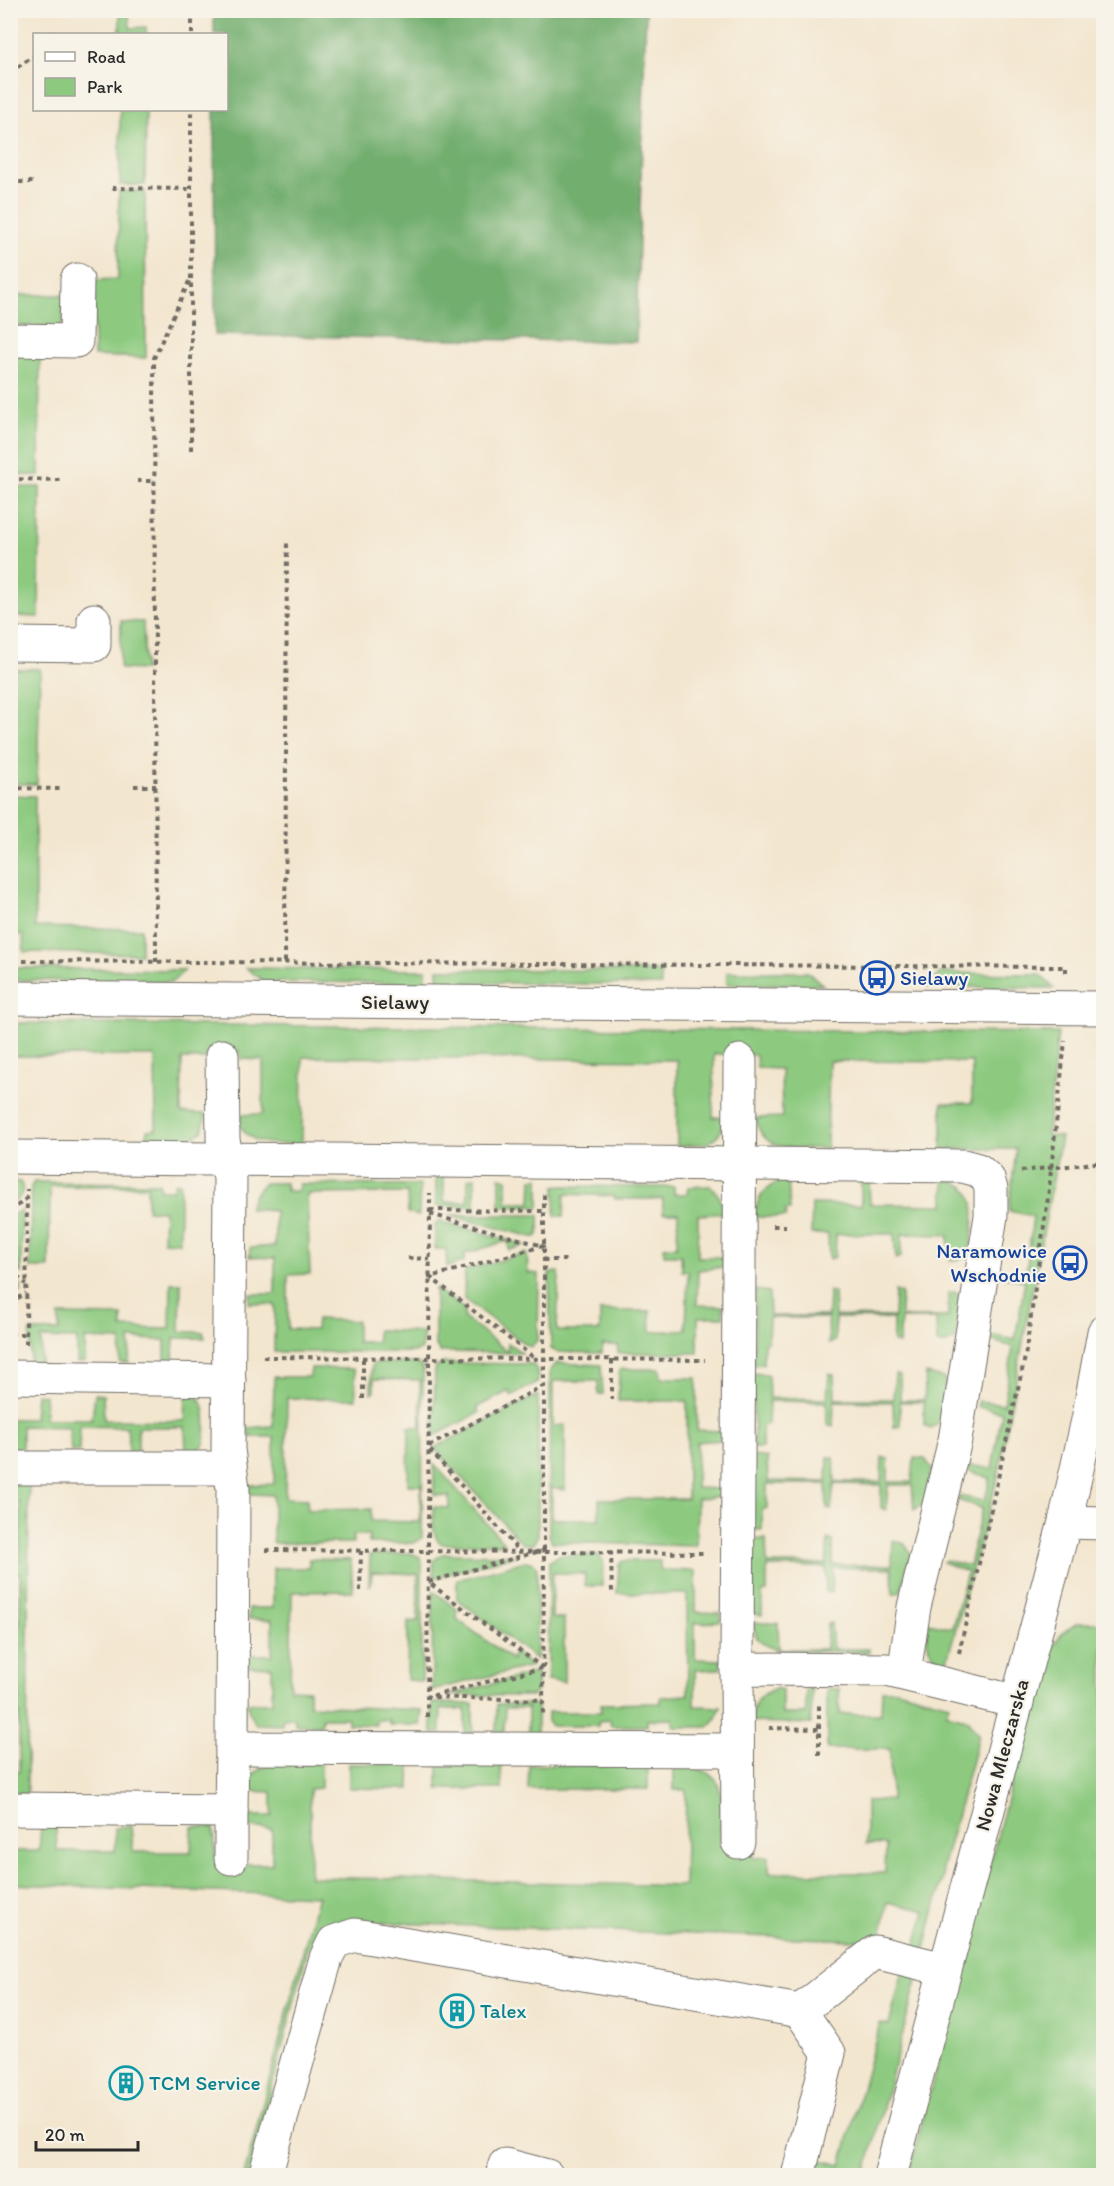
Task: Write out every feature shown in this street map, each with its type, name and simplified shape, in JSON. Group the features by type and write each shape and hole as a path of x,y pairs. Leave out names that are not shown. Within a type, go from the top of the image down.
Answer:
{"street":[{"path":"10,340 76,341 77,280"},
{"path":"10,644 94,645"},
{"name":"Sielawy","path":"10,998 1104,1008"},
{"path":"222,1056 223,1139 230,1179 231,1858"},
{"path":"738,1842 736,1739 740,1061"},
{"path":"10,1157 740,1162 963,1166 978,1170 988,1179 991,1190 991,1216 969,1357 937,1523 914,1607 904,1672"},
{"name":"Nowa Mleczarska","path":"890,2175 1065,1522 1088,1420 1104,1332"},
{"path":"18,1378 229,1369"},
{"path":"10,1468 230,1468"},
{"path":"1065,1522 1104,1523"},
{"path":"737,1669 904,1672 1017,1702"},
{"path":"232,1748 736,1739"},
{"path":"10,1809 231,1810"},
{"path":"265,2175 326,1958 334,1942 344,1937 366,1936 800,2011 829,2053 798,2175"},
{"path":"800,2011 875,1952 944,1969"},
{"path":"502,2175 505,2165 547,2175"}],"path":[{"path":"192,10 192,33"},
{"path":"10,72 33,57"},
{"path":"190,450 191,111"},
{"path":"10,182 35,182"},
{"path":"112,188 191,189"},
{"path":"156,962 154,358 191,277"},
{"path":"10,479 62,480"},
{"path":"137,481 155,481"},
{"path":"285,962 287,541"},
{"path":"134,786 156,786"},
{"path":"10,788 60,789"},
{"path":"22,961 1066,967 1065,1056 1025,1357 957,1664 958,1686"},
{"path":"988,1179 1052,1167 1104,1162"},
{"path":"18,1378 26,1334 27,1187"},
{"path":"426,1728 430,1191"},
{"path":"543,1719 543,1386 541,1360 544,1191"},
{"path":"10,1212 27,1198"},
{"path":"430,1212 543,1211"},
{"path":"430,1212 543,1246"},
{"path":"430,1277 543,1246"},
{"path":"408,1258 430,1259"},
{"path":"543,1260 568,1260"},
{"path":"10,1271 26,1285"},
{"path":"430,1277 541,1360"},
{"path":"10,1304 26,1293"},
{"path":"10,1334 26,1334"},
{"path":"229,1369 363,1359 739,1360"},
{"path":"363,1359 363,1399"},
{"path":"612,1360 612,1400"},
{"path":"429,1447 543,1386"},
{"path":"429,1447 519,1550"},
{"path":"232,1549 710,1553"},
{"path":"428,1582 543,1550"},
{"path":"360,1591 361,1551"},
{"path":"611,1551 612,1593"},
{"path":"428,1582 543,1668"},
{"path":"428,1697 543,1668"},
{"path":"819,1670 819,1755"},
{"path":"428,1697 543,1700"},
{"path":"736,1739 819,1729"}],"green space":[{"path":"120,11 146,11 146,13 129,13 130,28 146,27 146,33 120,33"},
{"path":"214,11 646,11 636,342 215,335 214,111 228,111 228,33 214,33"},
{"path":"12,76 12,179 11,179 10,77"},
{"path":"120,111 146,111 145,185 120,185"},
{"path":"119,191 145,191 146,358 94,356 94,280 118,279"},
{"path":"10,295 64,295 63,326 11,326"},
{"path":"10,354 40,354 39,475 11,475"},
{"path":"11,487 40,487 39,617 11,616"},
{"path":"121,621 143,622 145,670 120,669"},
{"path":"11,669 40,669 37,784 11,784"},
{"path":"11,795 35,796 35,927 141,929 141,954 24,952 23,935 11,935"},
{"path":"11,968 185,970 172,982 11,980"},
{"path":"246,968 426,970 426,983 265,982"},
{"path":"438,969 661,971 661,985 438,982"},
{"path":"727,972 808,972 823,985 727,984"},
{"path":"940,973 1039,974 1054,988 928,987"},
{"path":"11,1023 1058,1033 1047,1135 1061,1137 998,1476 946,1664 931,1652 927,1642 928,1623 952,1628 967,1572 943,1562 946,1560 969,1566 982,1508 958,1500 960,1496 985,1501 990,1478 965,1470 969,1465 992,1469 1002,1412 978,1407 978,1401 1004,1404 1013,1347 989,1340 991,1335 1015,1340 1025,1281 1000,1276 1003,1272 1026,1274 1033,1216 1009,1211 1016,1149 942,1149 942,1103 972,1103 972,1062 829,1061 827,1148 805,1149 773,1144 759,1130 756,1118 782,1117 781,1069 757,1068 756,1055 714,1054 713,1117 723,1117 724,1123 720,1133 709,1143 677,1147 677,1060 303,1057 302,1144 271,1144 253,1139 240,1126 237,1115 263,1114 263,1060 241,1059 239,1051 208,1051 205,1059 182,1059 181,1113 206,1114 202,1131 186,1143 147,1143 147,1130 156,1129 155,1056 11,1056"},
{"path":"436,1176 444,1178 444,1202 468,1202 468,1179 475,1177 475,1207 436,1206"},
{"path":"500,1177 507,1179 507,1202 531,1203 532,1179 539,1178 539,1207 500,1207"},
{"path":"788,1179 790,1210 786,1210 786,1217 755,1217 760,1197 764,1192 774,1184"},
{"path":"11,1181 20,1182 23,1189 21,1195 11,1206"},
{"path":"861,1181 869,1181 870,1204 944,1205 944,1181 957,1183 966,1189 974,1207 970,1253 962,1259 950,1260 948,1235 902,1234 901,1257 896,1259 894,1234 836,1234 835,1257 829,1259 828,1234 811,1234 812,1204 861,1205"},
{"path":"34,1182 159,1183 160,1190 173,1190 174,1183 180,1183 180,1242 163,1241 164,1211 147,1210 147,1186 50,1186 49,1268 30,1268 31,1187"},
{"path":"264,1183 286,1183 286,1191 298,1191 299,1184 420,1185 419,1216 408,1213 407,1193 307,1194 310,1274 288,1275 288,1329 316,1330 317,1319 357,1321 357,1342 377,1342 377,1330 424,1332 421,1349 416,1352 274,1352 275,1305 249,1303 250,1294 275,1294 275,1258 249,1257 250,1248 275,1246 275,1211 249,1209 253,1196"},
{"path":"555,1186 674,1187 674,1194 687,1194 688,1187 711,1186 719,1196 724,1213 698,1215 698,1257 722,1257 724,1267 698,1270 697,1305 723,1306 723,1317 698,1317 698,1353 618,1353 618,1345 602,1345 602,1353 557,1352 551,1349 549,1273 559,1272 557,1331 600,1331 600,1311 650,1311 651,1332 686,1330 688,1271 682,1271 681,1255 664,1255 664,1247 677,1246 678,1213 663,1213 663,1199 615,1199 614,1196 565,1194 564,1216 555,1216"},
{"path":"21,1210 21,1273 11,1265 10,1217"},
{"path":"449,1215 539,1215 539,1233 536,1237 532,1237"},
{"path":"440,1221 526,1245 509,1250 508,1241 464,1254 464,1262 447,1267 446,1249 435,1249 435,1225"},
{"path":"527,1253 528,1273 539,1274 538,1339 532,1347 526,1345 464,1299 465,1270"},
{"path":"11,1276 21,1286 21,1292 12,1297"},
{"path":"171,1283 181,1283 180,1332 203,1332 205,1338 174,1338 173,1365 165,1363 165,1340 130,1339 129,1363 120,1363 121,1340 85,1339 85,1362 77,1363 77,1339 41,1338 41,1362 30,1364 30,1331 59,1331 59,1315 122,1316 122,1328 170,1329"},
{"path":"435,1288 464,1309 464,1318 507,1351 508,1343 522,1353 440,1352 435,1344"},
{"path":"755,1290 769,1292 770,1316 828,1316 829,1291 834,1293 835,1316 894,1317 895,1291 901,1293 901,1317 948,1317 948,1293 955,1292 962,1300 955,1340 946,1344 937,1343 936,1319 901,1319 899,1344 893,1342 893,1319 835,1318 835,1341 829,1344 828,1318 769,1318 768,1342 764,1343 763,1364 754,1365"},
{"path":"375,1363 418,1363 423,1369 422,1538 414,1543 369,1543 369,1535 353,1535 353,1543 273,1543 273,1495 250,1494 248,1485 274,1484 274,1437 250,1437 248,1428 273,1426 274,1377 310,1377 311,1368 353,1369 356,1399 287,1398 285,1498 307,1499 308,1510 371,1509 371,1521 420,1522 421,1485 408,1485 409,1427 421,1427 420,1380 374,1379 374,1392 371,1393 372,1365"},
{"path":"443,1363 533,1364 537,1371 538,1382 511,1396 509,1391 477,1407 479,1413 434,1436 435,1371 436,1367"},
{"path":"557,1363 601,1365 603,1394 598,1394 598,1381 553,1381 553,1426 565,1425 565,1490 552,1488 552,1519 599,1519 599,1499 687,1499 687,1401 618,1401 619,1372 622,1369 660,1369 661,1378 697,1378 697,1430 721,1431 722,1440 697,1442 696,1488 721,1489 722,1496 697,1499 696,1546 552,1542 549,1535 550,1371"},
{"path":"753,1373 768,1375 769,1398 827,1399 829,1373 834,1375 835,1399 893,1399 895,1374 900,1376 900,1400 924,1400 926,1374 943,1378 948,1399 940,1420 930,1428 924,1425 924,1402 900,1402 900,1426 894,1427 893,1402 834,1401 833,1426 827,1424 827,1402 769,1401 768,1424 762,1426 762,1448 754,1448"},
{"path":"36,1394 45,1395 45,1419 92,1419 95,1394 103,1395 104,1420 185,1421 186,1396 194,1396 200,1399 205,1412 205,1443 198,1451 186,1452 185,1427 138,1427 138,1450 129,1452 127,1427 80,1426 79,1451 71,1452 69,1427 22,1426 22,1449 12,1452 10,1419 34,1419"},
{"path":"538,1395 538,1535 533,1544 523,1544 434,1448"},
{"path":"753,1456 767,1458 768,1481 827,1482 828,1457 834,1458 835,1482 881,1482 882,1457 888,1459 888,1482 912,1482 914,1458 925,1459 932,1469 925,1503 914,1510 912,1485 888,1485 886,1510 881,1508 881,1485 834,1484 831,1510 827,1509 826,1484 767,1484 767,1508 762,1510 762,1530 753,1530"},
{"path":"434,1464 505,1544 442,1544 438,1541 434,1527 434,1507 449,1508 449,1496 434,1495"},
{"path":"29,1482 27,1794 11,1794 11,1773 19,1772 19,1714 11,1713 10,1702 19,1702 20,1644 11,1643 11,1632 20,1632 20,1573 11,1572 11,1562 20,1561 20,1503 11,1503 11,1483"},
{"path":"753,1539 766,1539 767,1564 826,1564 828,1539 833,1541 833,1565 892,1565 893,1540 905,1544 911,1553 901,1592 893,1594 892,1568 833,1568 832,1593 826,1592 826,1567 767,1567 767,1592 762,1593 762,1615 753,1614"},
{"path":"411,1553 420,1557 422,1563 422,1681 407,1680 408,1622 418,1621 418,1574 372,1572 371,1585 369,1585 370,1555"},
{"path":"442,1554 516,1555 434,1578 433,1561"},
{"path":"559,1555 599,1555 603,1561 602,1586 585,1586 585,1574 553,1573 552,1618 564,1619 564,1682 548,1680 549,1562"},
{"path":"309,1559 351,1560 353,1591 292,1592 290,1689 309,1690 309,1705 422,1710 420,1725 389,1725 389,1720 376,1720 376,1725 348,1724 348,1718 322,1718 321,1725 295,1725 295,1718 283,1718 282,1725 256,1724 252,1719 248,1703 272,1703 272,1667 248,1666 248,1655 272,1655 272,1620 249,1619 249,1608 273,1608 273,1568 309,1568"},
{"path":"525,1561 534,1563 537,1569 537,1660 457,1599 457,1580"},
{"path":"623,1561 660,1561 660,1570 696,1571 696,1612 721,1613 720,1622 695,1623 695,1659 721,1660 720,1669 695,1670 695,1706 721,1707 715,1720 708,1727 674,1727 673,1719 647,1720 647,1726 611,1726 610,1720 598,1721 598,1726 552,1726 548,1723 548,1712 601,1712 601,1704 661,1703 661,1697 688,1695 687,1594 617,1593 619,1564"},
{"path":"433,1591 457,1609 457,1619 512,1660 513,1651 532,1666 432,1690"},
{"path":"752,1623 778,1623 779,1649 826,1649 827,1624 831,1623 833,1649 869,1649 869,1652 784,1651 767,1646 757,1638"},
{"path":"1079,1623 1103,1623 1103,2175 908,2176 1042,1666 1061,1635"},
{"path":"537,1672 537,1691 533,1696 449,1695"},
{"path":"776,1688 782,1690 782,1714 806,1714 806,1690 812,1688 811,1724 752,1722 753,1710 757,1701"},
{"path":"827,1688 839,1689 840,1714 881,1714 882,1690 897,1690 949,1704 947,1714 966,1719 979,1735 942,1868 943,1876 925,1948 915,1949 925,1911 888,1902 880,1941 341,1921 318,1934 308,1949 249,2175 244,2175 318,1896 11,1884 11,1851 39,1851 41,1826 56,1827 57,1851 115,1851 115,1828 131,1826 133,1852 191,1852 192,1827 214,1827 216,1864 272,1864 272,1829 246,1827 248,1816 272,1816 272,1792 247,1791 250,1780 256,1772 275,1764 287,1763 321,1764 321,1788 310,1789 310,1877 684,1886 686,1790 674,1790 674,1766 693,1767 706,1772 715,1779 720,1788 721,1799 720,1845 753,1845 753,1858 769,1857 769,1873 885,1873 886,1845 866,1844 866,1801 891,1800 890,1749 827,1749"},
{"path":"432,1703 473,1704 473,1734 465,1733 465,1709 441,1709 441,1733 432,1733"},
{"path":"497,1704 537,1704 537,1734 528,1732 528,1708 505,1708 504,1732 496,1734"},
{"path":"349,1764 410,1764 410,1789 349,1788"},
{"path":"438,1764 501,1765 502,1789 438,1789"},
{"path":"529,1765 648,1766 648,1789 528,1789"},
{"path":"903,1971 917,1980 865,2175 816,2176 820,2160 841,2165 880,2023 889,2025"}],"place":[{"name":"Sielawy","path":"877,978"},
{"name":"Naramowice Wschodnie","path":"1070,1263"},
{"name":"Talex","path":"457,2011"},
{"name":"TCM Service","path":"126,2083"}]}
